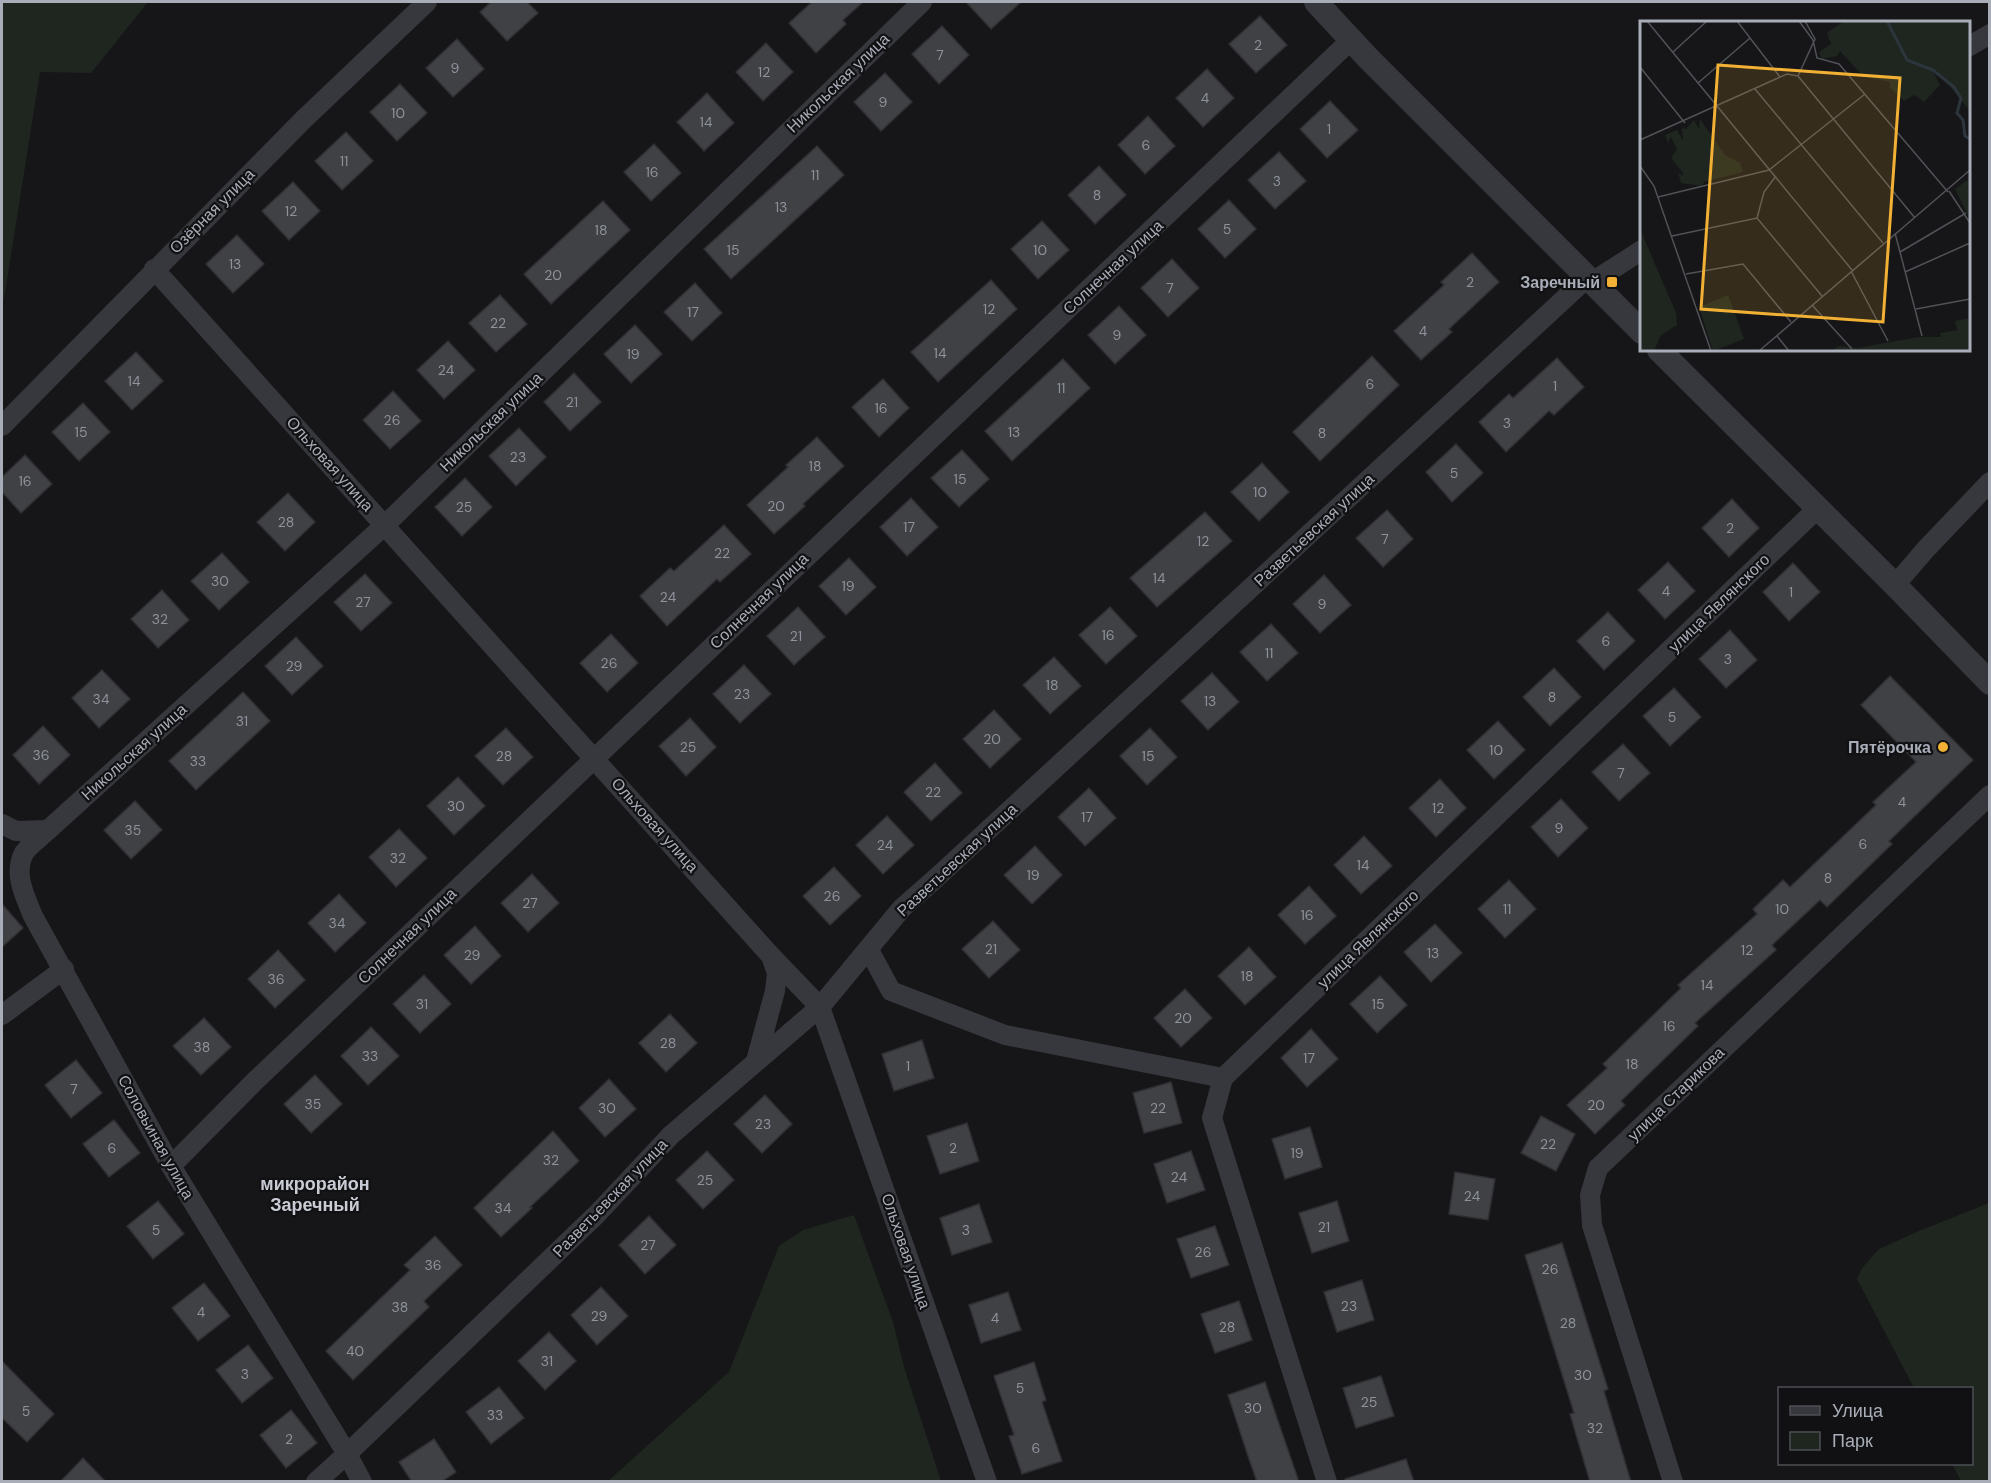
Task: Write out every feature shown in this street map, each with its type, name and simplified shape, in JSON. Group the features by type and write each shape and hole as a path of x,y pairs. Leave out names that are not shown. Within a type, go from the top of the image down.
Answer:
{"street":[{"name":"Озёрная улица","path":"2,426 303,120 427,2"},
{"name":"Никольская улица","path":"48,830 385,525 922,2"},
{"path":"1316,2 1640,331"},
{"path":"1970,46 1989,34"},
{"name":"Солнечная улица","path":"171,1166 255,1081 1351,40"},
{"name":"Разветьевская улица","path":"316,1482 597,1214 671,1136 820,1007 902,908 1590,280 1637,253"},
{"name":"Ольховая улица","path":"154,269 771,956 820,1007 987,1482"},
{"path":"1660,351 1895,585 1989,684"},
{"path":"1895,585 1989,482"},
{"name":"улица Являнского","path":"1223,1078 1818,508"},
{"name":"улица Старикова","path":"1672,1482 1592,1225 1590,1195 1598,1168 1989,795"},
{"path":"2,824 16,831 48,830"},
{"name":"Соловьиная улица","path":"48,830 24,852 20,866 20,884 33,916 171,1166 362,1482"},
{"path":"869,950 891,991 1005,1035 1223,1078 1212,1118 1327,1482"},
{"path":"756,1061 775,991 777,973 771,956"},
{"path":"2,1015 64,969"}],"green space":[{"path":"2,2 148,2 91,73 40,72 2,301"},
{"path":"1989,1203 1989,1481 1961,1481 1953,1465 1973,1465 1973,1387 1913,1387 1857,1279 1862,1268 1879,1249"},
{"path":"854,1215 893,1322 904,1367 941,1481 608,1481 729,1372 779,1246 803,1230"}],"building":[{"path":"491,2 527,2 538,13 507,41 480,12"},
{"path":"812,2 863,2 843,20 846,24 816,53 789,23"},
{"path":"966,2 1021,2 991,29"},
{"path":"1260,16 1287,45 1256,73 1229,44"},
{"path":"942,26 969,55 939,84 912,54"},
{"path":"457,39 484,69 453,97 426,68"},
{"path":"766,43 793,72 763,101 736,72"},
{"path":"1207,69 1234,98 1203,127 1176,98"},
{"path":"885,73 912,102 881,131 854,102"},
{"path":"400,84 427,113 397,141 370,112"},
{"path":"707,93 734,123 704,151 677,122"},
{"path":"1330,101 1358,130 1327,158 1300,129"},
{"path":"1148,116 1175,146 1145,174 1118,145"},
{"path":"346,132 373,161 342,190 315,161"},
{"path":"654,144 681,173 651,201 624,172"},
{"path":"817,146 844,175 731,279 704,249"},
{"path":"1279,152 1306,181 1275,209 1248,180"},
{"path":"1099,166 1126,195 1095,224 1068,195"},
{"path":"293,182 320,211 289,240 262,211"},
{"path":"1229,200 1256,229 1225,258 1198,229"},
{"path":"603,201 630,230 551,304 524,274"},
{"path":"1042,221 1069,250 1038,279 1011,249"},
{"path":"237,235 264,264 233,293 206,264"},
{"path":"1472,253 1499,282 1449,329 1452,332 1421,360 1394,331 1444,285 1441,282"},
{"path":"1172,259 1199,288 1168,317 1141,288"},
{"path":"991,280 1017,309 938,382 911,352"},
{"path":"695,283 722,313 692,341 664,312"},
{"path":"500,295 527,324 496,352 469,323"},
{"path":"1119,306 1146,335 1115,364 1088,335"},
{"path":"635,325 662,354 631,383 604,354"},
{"path":"448,341 475,370 444,399 417,370"},
{"path":"136,352 163,381 132,410 105,381"},
{"path":"1372,356 1399,385 1320,461 1293,432"},
{"path":"1557,358 1584,387 1554,415 1549,411 1506,452 1479,422 1509,394 1513,398"},
{"path":"1063,359 1090,388 1012,461 985,431"},
{"path":"574,373 601,402 570,431 544,402"},
{"path":"883,379 909,408 879,437 852,407"},
{"path":"393,391 421,421 390,449 363,420"},
{"path":"83,403 110,432 79,461 52,432"},
{"path":"519,428 546,457 516,486 489,456"},
{"path":"817,437 844,466 774,534 747,505"},
{"path":"1456,444 1483,473 1452,502 1426,472"},
{"path":"962,450 989,479 959,507 931,478"},
{"path":"25,455 52,484 21,513 2,492 2,477"},
{"path":"1262,463 1289,492 1259,521 1231,492"},
{"path":"465,478 492,507 462,536 435,507"},
{"path":"288,493 315,522 285,551 257,522"},
{"path":"911,498 938,527 907,556 880,527"},
{"path":"1732,499 1759,528 1729,557 1702,528"},
{"path":"1387,510 1413,539 1383,567 1356,538"},
{"path":"1205,512 1232,541 1157,607 1130,578"},
{"path":"724,525 751,554 720,582 717,579 667,626 640,596 670,568 674,571"},
{"path":"222,553 249,582 219,610 191,581"},
{"path":"849,558 876,587 846,615 819,586"},
{"path":"1668,562 1695,591 1665,619 1638,590"},
{"path":"1793,563 1820,592 1789,621 1763,592"},
{"path":"365,574 392,603 361,631 334,602"},
{"path":"1324,575 1351,605 1320,633 1293,604"},
{"path":"162,590 189,620 158,648 131,619"},
{"path":"798,607 825,637 794,665 767,636"},
{"path":"1110,607 1137,636 1106,664 1079,635"},
{"path":"1608,612 1635,641 1604,670 1577,641"},
{"path":"1271,624 1298,653 1267,681 1240,652"},
{"path":"1730,630 1757,660 1726,688 1699,659"},
{"path":"611,634 638,663 607,692 580,663"},
{"path":"296,637 323,666 292,695 265,666"},
{"path":"1054,657 1081,686 1050,714 1023,685"},
{"path":"744,665 771,694 740,723 713,694"},
{"path":"1554,668 1581,697 1550,726 1523,697"},
{"path":"102,670 130,699 99,728 72,698"},
{"path":"1212,673 1239,702 1208,730 1181,701"},
{"path":"1890,676 1973,760 1889,841 1892,844 1827,907 1820,900 1772,945 1776,950 1695,1023 1698,1026 1621,1101 1625,1105 1595,1134 1567,1105 1607,1068 1603,1064 1681,988 1678,985 1757,914 1753,909 1783,880 1790,887 1876,805 1873,802 1916,762 1861,705"},
{"path":"1674,688 1701,717 1670,746 1643,716"},
{"path":"243,692 270,721 196,790 169,761"},
{"path":"994,710 1021,739 990,768 963,739"},
{"path":"690,718 716,747 686,776 659,746"},
{"path":"1498,721 1525,750 1494,779 1467,750"},
{"path":"43,726 70,755 39,784 13,755"},
{"path":"506,728 533,757 503,785 475,756"},
{"path":"1150,728 1177,757 1147,785 1120,756"},
{"path":"1623,744 1650,773 1619,801 1592,772"},
{"path":"935,763 962,793 931,821 904,792"},
{"path":"458,777 485,806 454,835 427,806"},
{"path":"1440,779 1466,808 1436,837 1409,808"},
{"path":"1089,788 1116,818 1085,846 1058,817"},
{"path":"1561,799 1588,828 1558,857 1531,827"},
{"path":"135,801 162,830 131,859 104,830"},
{"path":"887,816 914,845 883,874 856,845"},
{"path":"399,829 427,858 396,887 369,857"},
{"path":"1364,836 1392,866 1361,894 1334,865"},
{"path":"1035,846 1062,875 1032,904 1004,875"},
{"path":"834,867 861,896 830,925 803,896"},
{"path":"532,874 559,903 528,932 501,903"},
{"path":"1509,880 1536,909 1505,938 1478,909"},
{"path":"1309,886 1336,916 1305,944 1278,915"},
{"path":"339,894 366,923 335,952 308,923"},
{"path":"2,904 23,928 2,947"},
{"path":"993,921 1020,950 989,978 962,949"},
{"path":"1435,924 1462,953 1431,982 1404,952"},
{"path":"475,926 501,956 471,984 444,955"},
{"path":"1249,947 1276,977 1245,1005 1218,976"},
{"path":"278,950 305,980 275,1008 248,979"},
{"path":"424,975 451,1004 420,1033 393,1004"},
{"path":"1380,976 1407,1005 1377,1033 1350,1004"},
{"path":"1185,989 1212,1018 1181,1047 1154,1018"},
{"path":"670,1014 697,1043 666,1072 639,1043"},
{"path":"204,1018 231,1047 201,1075 173,1046"},
{"path":"371,1027 399,1056 368,1085 341,1056"},
{"path":"1311,1029 1338,1059 1307,1087 1281,1058"},
{"path":"922,1040 934,1078 894,1091 882,1054"},
{"path":"76,1060 102,1093 71,1118 45,1085"},
{"path":"315,1075 342,1104 311,1133 284,1104"},
{"path":"609,1079 636,1109 605,1137 579,1108"},
{"path":"1171,1082 1182,1123 1144,1133 1133,1093"},
{"path":"765,1095 792,1124 762,1153 734,1124"},
{"path":"1541,1116 1575,1134 1556,1171 1521,1153"},
{"path":"114,1120 140,1153 109,1177 83,1144"},
{"path":"967,1123 979,1161 940,1174 927,1136"},
{"path":"1310,1127 1322,1167 1285,1179 1272,1139"},
{"path":"553,1131 579,1161 501,1237 474,1208"},
{"path":"707,1151 734,1180 703,1209 676,1180"},
{"path":"1191,1151 1205,1190 1167,1203 1154,1164"},
{"path":"1455,1172 1495,1179 1488,1220 1449,1214"},
{"path":"158,1201 184,1234 153,1259 127,1226"},
{"path":"1337,1201 1349,1241 1312,1253 1299,1213"},
{"path":"979,1204 992,1242 952,1255 940,1218"},
{"path":"649,1216 676,1245 645,1274 619,1245"},
{"path":"1215,1226 1229,1265 1191,1278 1177,1239"},
{"path":"435,1236 462,1265 424,1301 429,1307 353,1380 326,1351 410,1270 404,1265"},
{"path":"1562,1243 1608,1389 1604,1391 1631,1482 1590,1482 1570,1414 1574,1413 1525,1255"},
{"path":"1362,1280 1374,1320 1337,1332 1324,1292"},
{"path":"204,1283 230,1316 198,1341 172,1308"},
{"path":"601,1287 628,1316 597,1345 571,1315"},
{"path":"1008,1292 1021,1330 981,1343 969,1305"},
{"path":"1239,1301 1252,1340 1215,1353 1201,1314"},
{"path":"549,1332 576,1361 545,1390 518,1361"},
{"path":"248,1345 273,1378 242,1403 216,1370"},
{"path":"2,1361 54,1414 27,1442 2,1418"},
{"path":"1034,1362 1046,1400 1042,1402 1062,1461 1022,1474 1009,1436 1014,1435 994,1376"},
{"path":"1381,1376 1394,1416 1356,1428 1343,1388"},
{"path":"1265,1382 1299,1482 1257,1482 1249,1459 1228,1395"},
{"path":"499,1387 524,1418 491,1444 466,1412"},
{"path":"291,1410 317,1443 286,1468 260,1435"},
{"path":"434,1439 456,1472 441,1482 412,1482 399,1462"},
{"path":"83,1458 106,1482 60,1482"},
{"path":"1406,1459 1414,1482 1345,1482 1345,1479"}],"place":[{"name":"Заречный","path":"1612,282"},
{"name":"Пятёрочка","path":"1943,747"}],"district":[{"name":"микрорайон Заречный","path":"315,1194"}]}
